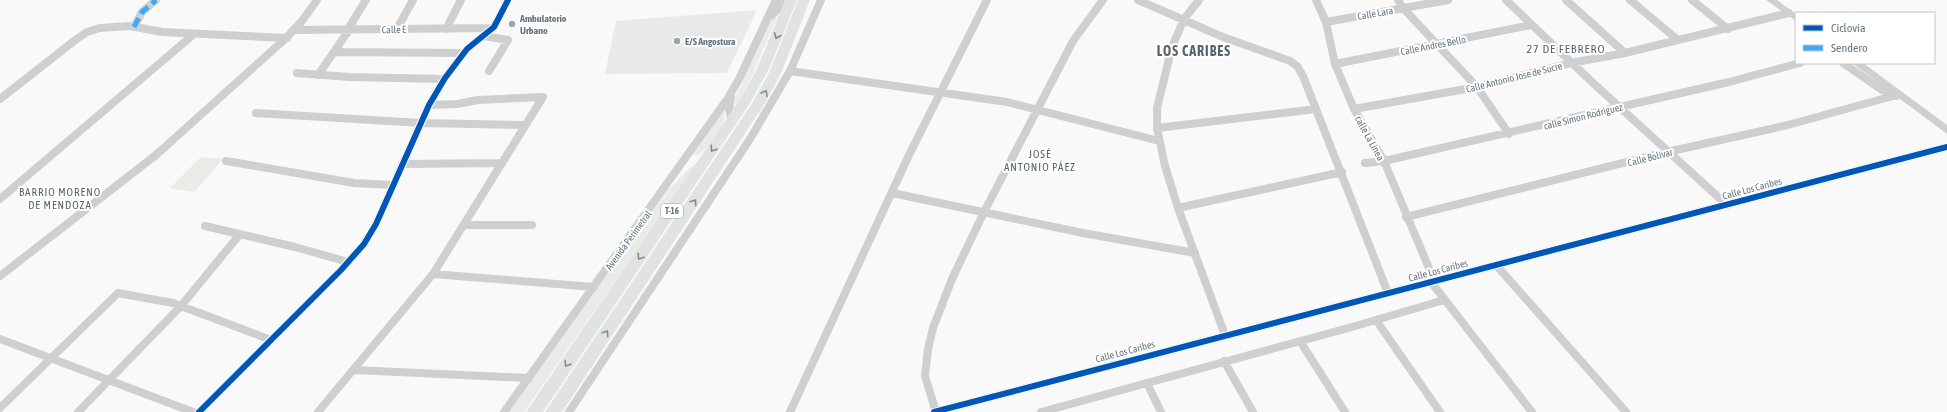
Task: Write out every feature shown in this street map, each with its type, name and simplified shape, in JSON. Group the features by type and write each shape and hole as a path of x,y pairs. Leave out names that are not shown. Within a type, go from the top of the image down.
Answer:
{"highway":[{"name":"Avenida Perimetral","path":"534,412 746,100 763,69 791,0"},
{"name":"T-16","path":"553,412 759,103 776,71 804,0"}],"street":[{"path":"134,27 136,19 156,0"},
{"path":"0,276 104,198 156,155 286,38 317,0"},
{"path":"318,75 366,0"},
{"path":"397,29 413,0"},
{"path":"446,29 461,0"},
{"path":"199,412 348,262 371,234 421,123 444,79 463,53 493,28 508,0"},
{"name":"Avenida Perimetral","path":"504,412 733,90 776,0"},
{"path":"766,22 787,0"},
{"path":"569,412 750,139 790,71 821,0"},
{"path":"790,412 892,193 986,0"},
{"path":"935,412 926,376 928,349 933,328 952,279 984,212 1073,41 1102,0"},
{"path":"1138,0 1223,37 1290,61 1297,66 1303,76 1342,172 1388,293"},
{"path":"1199,0 1184,19 1166,67 1157,108 1157,128 1159,141 1178,208 1225,335"},
{"name":"calle La Linea","path":"1316,0 1326,22 1335,64 1354,109 1384,161 1431,278 1444,300 1532,412"},
{"path":"1398,0 1403,8 1477,87 1509,134"},
{"name":"Calle Lara","path":"1326,22 1448,0"},
{"path":"1506,0 1531,26 1727,205"},
{"path":"1566,0 1625,53"},
{"path":"1630,0 1678,40"},
{"path":"1692,0 1728,29"},
{"path":"1771,0 1792,16"},
{"name":"Calle Antonio Jose de Sucre","path":"1354,109 1477,87 1571,63 1625,53 1678,40 1792,16"},
{"name":"Calle Andres Bello","path":"1335,64 1531,26"},
{"path":"0,99 88,32 106,27 134,27 152,31 286,38"},
{"name":"Calle E","path":"294,30 493,28"},
{"path":"0,199 194,34"},
{"path":"484,36 508,40 489,71"},
{"path":"334,52 463,53"},
{"name":"calle Simon Rodriguez","path":"1365,163 1384,161 1509,134 1729,82 1796,64"},
{"path":"1844,64 1897,96 1947,130"},
{"path":"1858,64 1897,96"},
{"path":"790,71 940,94 962,95 1037,109 1159,141"},
{"path":"297,73 444,79"},
{"path":"732,122 729,109 733,90"},
{"name":"Calle Bolivar","path":"1406,217 1668,152 1788,125 1897,96"},
{"path":"318,412 433,274 524,125 543,97 478,100 458,104 430,105"},
{"path":"1157,128 1316,109"},
{"path":"256,112 421,123 524,125"},
{"name":"Calle Los Caribes","path":"935,412 1388,293 1431,278 1496,265 1947,147"},
{"path":"226,161 354,183 392,185"},
{"path":"402,164 502,163"},
{"path":"1178,208 1342,172"},
{"path":"892,193 1195,253"},
{"path":"464,225 532,225"},
{"path":"205,226 348,262"},
{"path":"78,412 181,306 240,234"},
{"path":"1496,265 1626,412"},
{"path":"433,274 594,287"},
{"path":"0,408 118,293 181,306 271,340"},
{"path":"1041,412 1068,409 1147,383 1444,300"},
{"path":"1376,320 1440,412"},
{"path":"0,339 52,357 193,412"},
{"path":"1300,341 1346,412"},
{"path":"1224,361 1253,412"},
{"path":"354,370 529,378"},
{"path":"1147,383 1161,412"}],"shaded area":[{"name":"E/S Angostura","path":"757,10 727,73 605,74 616,21"},
{"path":"774,17 777,17 750,80 738,103 735,104 736,95 759,39 768,23"},
{"path":"724,109 725,115 721,128 717,134 699,155 693,155"},
{"path":"201,157 223,159 194,192 170,188"},
{"path":"692,166 695,166 524,412 508,412 668,190"}],"marked path":[{"path":"134,27 142,12 156,0"}],"cycle path":[{"path":"199,412 341,270 364,244 376,224 429,105 445,78 467,49 494,27 508,0"},
{"path":"934,412 1947,147"}],"place":[{"name":"Ambulatorio Urbano","path":"512,24"},
{"name":"E/S Angostura","path":"677,41"}],"district":[{"name":"27 DE FEBRERO","path":"1566,49"},
{"name":"LOS CARIBES","path":"1194,51"},
{"name":"JOSÉ ANTONIO PÁEZ","path":"1040,160"},
{"name":"BARRIO MORENO DE MENDOZA","path":"60,198"}]}
